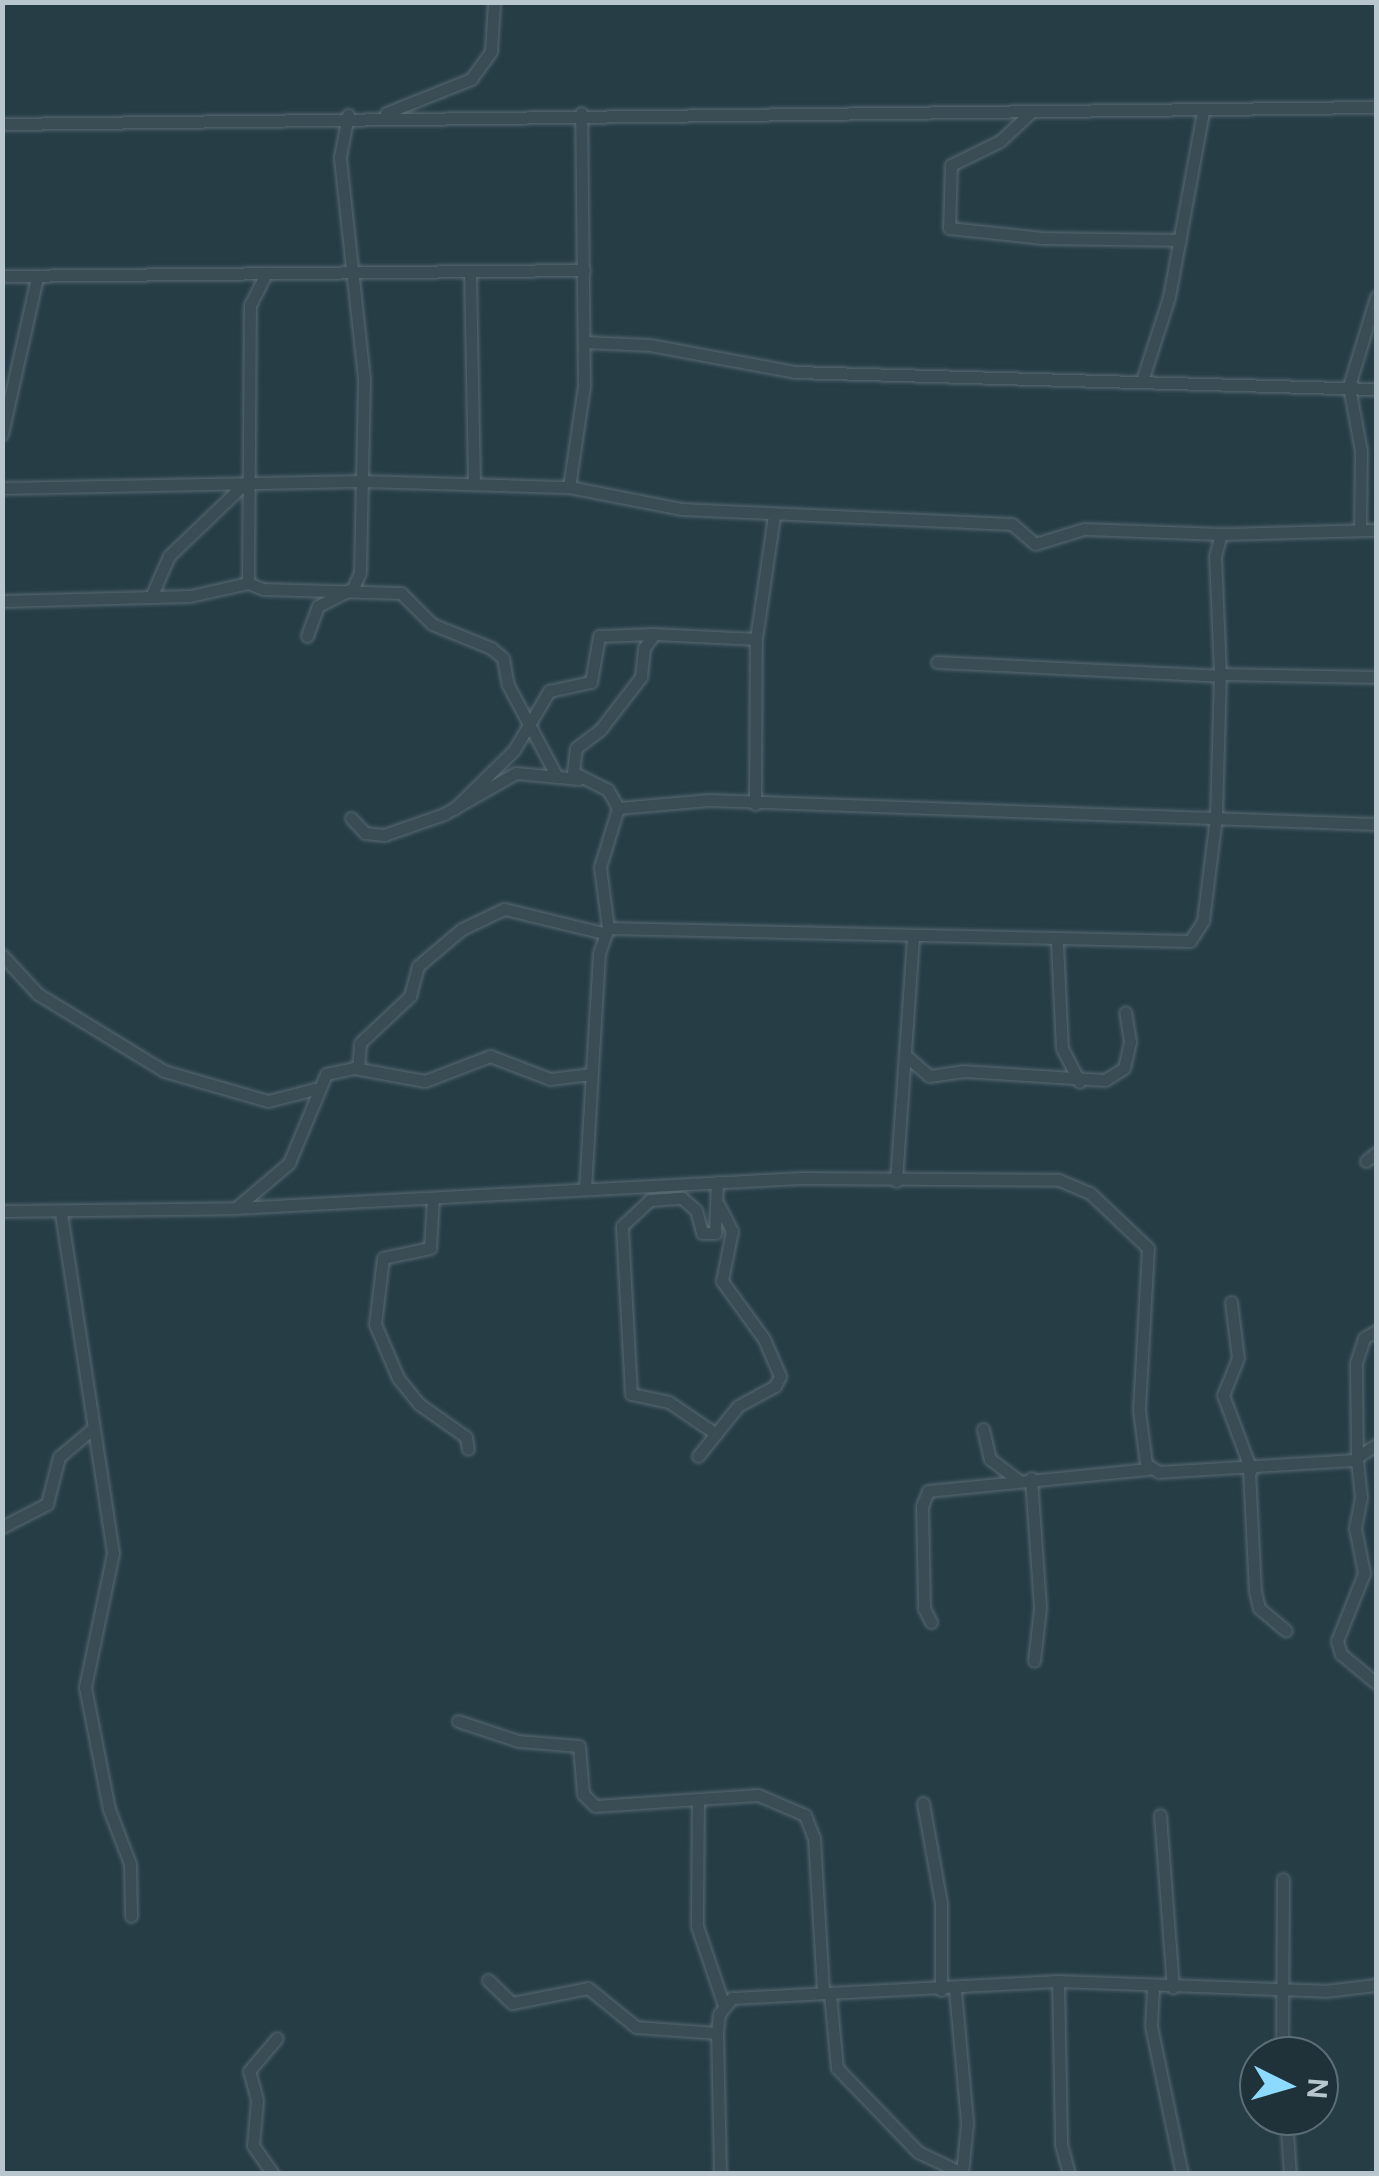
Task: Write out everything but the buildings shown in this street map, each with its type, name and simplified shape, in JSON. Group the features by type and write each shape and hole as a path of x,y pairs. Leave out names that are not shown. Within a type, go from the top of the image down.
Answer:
{"street":[{"path":"383,115 471,78 492,52 494,2"},
{"path":"2,124 383,115 1203,112 1376,107"},
{"path":"1142,381 1180,240 1203,112"},
{"path":"569,487 584,342 580,113"},
{"path":"1030,113 1000,141 951,164 949,228 1042,238 1180,240"},
{"path":"307,636 318,606 354,588 360,572 364,379 340,141 348,116"},
{"path":"2,276 584,270"},
{"path":"248,583 245,485 250,305 266,272"},
{"path":"470,272 474,484"},
{"path":"2,434 37,277"},
{"path":"1360,530 1362,451 1350,386 1376,297"},
{"path":"584,342 650,346 795,372 1376,389"},
{"path":"2,488 361,481 569,487 681,509 1012,524 1035,544 1084,529 1221,534 1376,530"},
{"path":"151,597 170,556 245,485"},
{"path":"755,804 756,638 774,516"},
{"path":"358,1068 360,1043 410,996 418,966 462,929 504,908 606,930 1057,942 1190,941 1203,921 1216,816 1220,675 1215,556 1221,534"},
{"path":"2,601 151,597 248,583 263,589 354,588 401,593 432,624 491,648 504,658 508,685 556,775"},
{"path":"580,779 571,761 576,748 612,717 642,676 644,648 654,634"},
{"path":"454,808 530,726 549,691 592,682 599,636 756,638"},
{"path":"937,662 1220,675 1376,677"},
{"path":"351,818 365,833 384,836 454,808 516,773 580,779 608,790 618,808 600,866 606,930 591,1074 586,1189"},
{"path":"618,808 710,800 1376,824"},
{"path":"896,1181 913,937"},
{"path":"1057,942 1062,1048 1079,1082"},
{"path":"2,956 38,994 164,1072 268,1101 314,1089"},
{"path":"905,1056 928,1076 1024,1074 1079,1082 1116,1077 1124,1068 1130,1042 1125,1012"},
{"path":"236,1208 289,1163 314,1089 326,1074 358,1068 425,1081 490,1056 550,1079 591,1074"},
{"path":"2,1211 61,1214 236,1208 717,1182 1058,1180 1090,1192 1142,1240 1150,1258 1138,1374 1148,1469"},
{"path":"716,1434 669,1402 631,1394 622,1226 650,1200 682,1198 696,1210 702,1233 714,1233 717,1182"},
{"path":"432,1200 430,1248 382,1258 375,1324 398,1378 435,1418 466,1438 468,1449"},
{"path":"698,1456 738,1406 776,1386 780,1376 764,1339 722,1281 732,1231 717,1201"},
{"path":"61,1214 91,1430 113,1553 85,1688 110,1809 130,1864 130,1916"},
{"path":"1230,1302 1238,1358 1223,1395 1250,1470 1255,1591 1259,1608 1286,1630"},
{"path":"1376,1331 1364,1338 1356,1363 1361,1497 1355,1528 1364,1574 1337,1641 1341,1654 1376,1682"},
{"path":"984,1429 990,1459 1017,1479"},
{"path":"2,1527 47,1504 59,1457 91,1430"},
{"path":"930,1622 924,1608 922,1506 928,1491 1017,1479 1148,1469 1250,1470 1358,1458 1376,1445"},
{"path":"1031,1478 1040,1608 1034,1661"},
{"path":"458,1721 518,1741 579,1746 583,1794 595,1806 771,1797 810,1822 837,2068 918,2152 962,2173 966,2123 955,1990"},
{"path":"698,1799 697,1926 723,2003 717,2033 720,2174"},
{"path":"923,1803 941,1903 941,1990"},
{"path":"1160,1815 1174,1988"},
{"path":"1283,1879 1283,2036"},
{"path":"488,1980 512,2003 588,1988 636,2027 717,2033"},
{"path":"723,2003 826,1992 955,1990 1058,1980 1153,1988 1285,1990 1376,1985"},
{"path":"1058,1980 1060,2144 1070,2174"},
{"path":"1153,1988 1151,2026 1182,2174"},
{"path":"273,2174 254,2145 258,2100 249,2070 277,2038"},
{"path":"1287,2136 1290,2174"}]}
